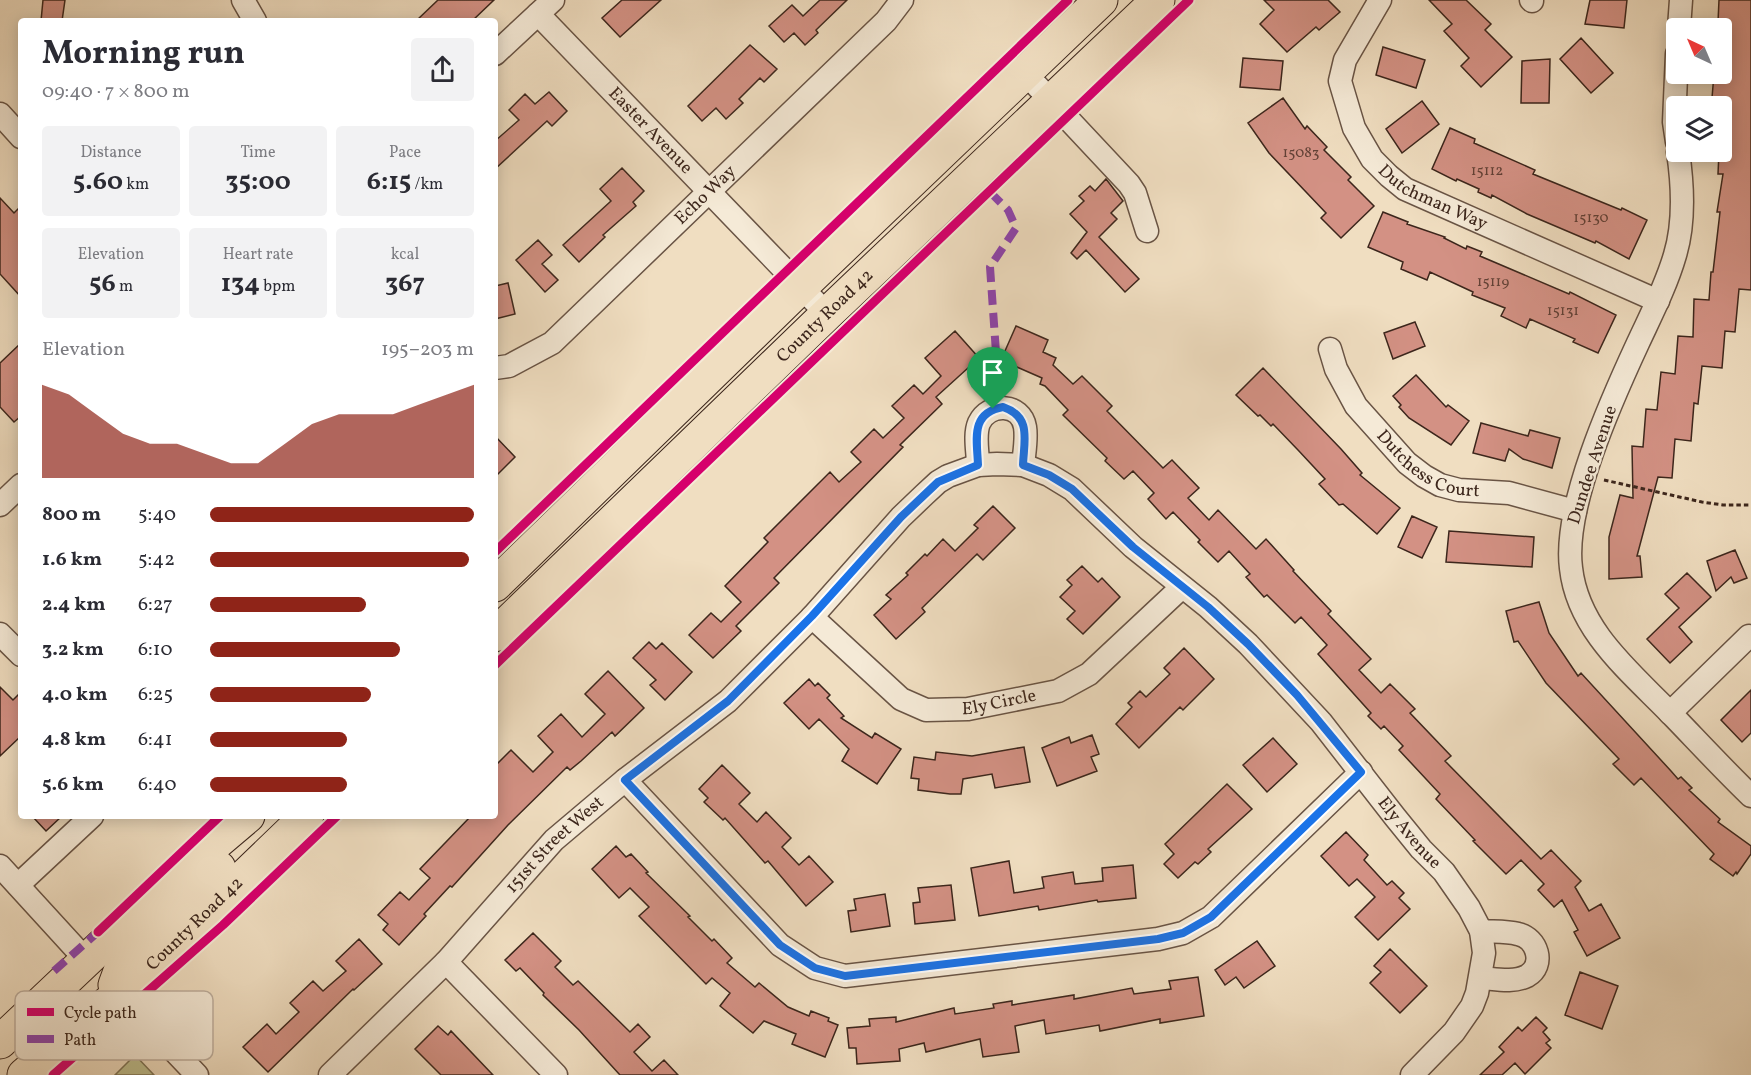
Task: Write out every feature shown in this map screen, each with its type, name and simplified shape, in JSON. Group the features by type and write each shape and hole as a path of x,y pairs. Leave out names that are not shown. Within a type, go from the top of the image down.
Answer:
{"highway":[{"name":"County Road 42","path":"498,582 801,287 1101,0"},
{"name":"County Road 42","path":"498,632 827,314 1158,0"},
{"path":"53,991 163,888 245,819"},
{"path":"118,991 115,985 132,949 255,834 268,819"},
{"name":"County Road 42","path":"123,991 304,819"},
{"path":"83,991 86,982 86,960"},
{"path":"0,1042 15,1028"},
{"path":"0,1070 15,1057"},
{"name":"County Road 42","path":"24,1075 42,1060"}],"street":[{"path":"243,0 253,18"},
{"name":"Echo Way","path":"498,368 509,366 552,343 886,21 902,0"},
{"name":"Dutchman Way","path":"1380,0 1345,60 1340,81 1354,128 1372,159 1405,189 1658,301"},
{"path":"1680,18 1681,0"},
{"path":"498,51 545,7"},
{"name":"Easter Avenue","path":"545,7 710,192 827,314"},
{"path":"1025,73 1129,184 1135,193 1147,231"},
{"path":"0,114 18,134"},
{"name":"Dundee Avenue","path":"1680,162 1683,185 1682,219 1675,254 1658,301 1600,434 1575,511 1571,532 1570,567 1579,602 1599,637 1751,796"},
{"name":"Dutchess Court","path":"1330,349 1345,389 1356,406 1393,447 1424,476 1440,485 1459,490 1509,493 1575,511"},
{"path":"978,465 978,425 993,409 1003,407 1012,410 1022,418 1025,428 1023,465"},
{"name":"Ely Avenue","path":"947,477 978,465 1023,465 1049,475 1072,489 1114,531 1208,607 1265,661 1321,722 1421,849 1444,872 1469,908 1480,931 1484,953 1481,978 1472,1006 1454,1032 1412,1075"},
{"name":"151st Street West","path":"330,1075 446,962 554,840 625,780 728,701 812,616 901,517 938,482 947,477"},
{"path":"0,505 18,487"},
{"name":"Ely Circle","path":"812,616 901,699 926,710 968,710 1058,691 1069,686 1089,674 1182,587"},
{"path":"0,634 18,653"},
{"path":"1670,712 1749,636"},
{"path":"625,780 780,945 815,968 845,976 1158,939 1183,933 1211,917 1361,772"},
{"path":"18,885 89,819"},
{"path":"0,866 86,960"},
{"path":"1480,931 1519,934 1531,941 1538,953 1538,965 1529,975 1514,980 1481,978"},
{"path":"446,962 556,1075"},
{"path":"183,1060 197,1075"}],"path":[{"path":"1604,480 1723,506 1751,505"}],"green space":[{"path":"130,1060 140,1060 154,1075 115,1075"}],"building":[{"path":"43,0 65,0 62,18 41,18"},
{"path":"438,0 494,0 475,18 419,18"},
{"path":"622,0 661,0 620,37 602,18"},
{"path":"820,0 847,0 816,30 818,33 805,45 794,33 784,42 769,26 792,5 803,16"},
{"path":"1264,0 1328,0 1340,12 1319,30 1316,27 1287,52 1260,24 1274,10"},
{"path":"1429,0 1466,0 1491,24 1485,30 1512,57 1481,87 1461,66 1469,58 1444,31 1452,24"},
{"path":"1590,0 1627,0 1624,28 1585,24"},
{"path":"1719,0 1751,0 1751,290 1739,289 1735,332 1725,331 1722,368 1702,366 1698,404 1694,403 1691,441 1675,439 1672,478 1658,477 1637,556 1640,556 1642,577 1609,579 1609,537 1620,495 1633,498 1632,446 1643,447 1646,409 1657,410 1661,372 1675,374 1678,336 1693,337 1694,299 1709,300 1723,174 1718,174 1719,162 1732,162 1732,96 1712,96 1713,84 1732,84 1732,18 1718,18"},
{"path":"1581,38 1613,73 1591,93 1560,59"},
{"path":"750,45 777,69 764,82 760,78 739,99 743,103 726,119 716,108 702,121 688,106"},
{"path":"1383,47 1425,60 1416,88 1376,75"},
{"path":"1243,58 1283,61 1280,90 1240,87"},
{"path":"1550,59 1549,103 1521,103 1522,61"},
{"path":"549,92 567,111 552,126 547,121 498,166 498,138 519,120 509,110 525,94 535,104"},
{"path":"1283,98 1305,129 1307,126 1327,147 1324,150 1351,177 1348,180 1374,206 1341,238 1321,218 1326,213 1269,153 1248,123"},
{"path":"1422,101 1439,124 1402,153 1386,129"},
{"path":"1450,128 1475,139 1474,143 1535,170 1533,174 1647,220 1629,259 1596,241 1595,243 1527,214 1492,195 1491,198 1478,192 1479,189 1432,169"},
{"path":"622,168 644,191 633,202 636,206 603,235 605,237 579,262 563,245 611,201 600,189"},
{"path":"1106,179 1123,201 1111,213 1117,219 1099,237 1139,279 1125,292 1086,250 1077,259 1071,253 1087,232 1070,214 1084,201 1079,196 1090,186 1095,191"},
{"path":"0,198 14,213 18,209 18,294 0,274"},
{"path":"1383,212 1408,222 1407,224 1445,237 1466,249 1467,246 1482,252 1480,256 1569,294 1570,292 1616,315 1598,353 1573,342 1575,339 1530,319 1526,328 1501,316 1505,308 1472,295 1473,292 1430,272 1427,280 1401,269 1403,262 1368,247"},
{"path":"538,240 552,255 542,264 558,280 545,292 516,260"},
{"path":"508,283 515,314 498,318 498,285"},
{"path":"1415,322 1425,346 1393,359 1384,333"},
{"path":"1016,326 1048,340 1043,352 1056,358 1053,365 1073,384 1082,376 1112,406 1107,411 1163,468 1172,460 1199,488 1188,498 1209,520 1218,510 1256,549 1266,539 1331,611 1328,614 1371,659 1359,670 1381,693 1390,684 1415,709 1410,713 1451,756 1445,761 1541,859 1551,850 1581,881 1575,887 1589,911 1601,904 1620,938 1587,956 1574,932 1578,930 1562,900 1554,907 1538,890 1544,884 1521,860 1506,874 1473,841 1475,840 1436,799 1440,794 1399,750 1403,746 1384,726 1381,729 1368,716 1371,713 1318,654 1327,645 1301,617 1295,623 1267,595 1264,597 1246,577 1250,574 1229,551 1218,562 1173,512 1166,519 1148,499 1154,493 1133,471 1124,479 1105,461 1107,458 1063,415 1068,410 1045,386 1040,384 1042,378 1001,360"},
{"path":"955,331 979,358 936,397 942,404 900,445 903,447 774,578 779,583 736,626 741,631 713,658 689,635 711,613 721,622 741,602 725,586 768,542 764,538 830,472 839,482 861,462 851,452 874,429 883,438 904,418 892,406 914,385 923,394 941,376 925,358"},
{"path":"18,346 18,419 14,422 0,407 0,363"},
{"path":"1263,368 1341,449 1362,473 1360,475 1400,508 1377,534 1343,504 1339,505 1319,484 1325,479 1298,450 1273,424 1271,426 1260,415 1258,416 1236,395"},
{"path":"1416,375 1446,407 1448,405 1469,421 1451,445 1409,418 1393,396"},
{"path":"1481,423 1528,436 1530,430 1560,438 1552,468 1523,459 1509,449 1505,461 1473,453"},
{"path":"498,439 515,457 498,474"},
{"path":"993,506 1015,528 983,560 977,554 922,608 925,612 896,639 874,615 891,599 886,595 908,575 906,573 925,554 927,556 943,539 955,551 978,528 974,525"},
{"path":"1412,516 1437,527 1422,558 1398,547"},
{"path":"1449,531 1534,537 1532,567 1446,562"},
{"path":"1735,550 1747,578 1734,583 1731,577 1716,591 1707,561"},
{"path":"1082,566 1098,582 1102,578 1120,597 1083,634 1067,619 1075,611 1060,597 1072,585 1067,580"},
{"path":"1687,573 1711,597 1679,627 1692,642 1670,663 1647,639 1679,608 1665,594"},
{"path":"1539,602 1549,633 1578,676 1581,673 1678,779 1681,777 1692,788 1689,790 1720,819 1718,822 1751,846 1751,854 1737,874 1736,872 1733,876 1710,859 1714,854 1641,778 1634,785 1613,764 1619,759 1546,683 1518,641 1514,642 1506,611"},
{"path":"649,642 656,649 662,643 692,672 665,700 650,685 656,680 633,658"},
{"path":"1184,648 1214,679 1183,710 1180,707 1139,748 1116,724 1132,707 1128,703 1140,691 1146,697 1170,674 1164,668"},
{"path":"608,671 644,708 615,736 612,732 570,770 567,767 508,825 452,887 450,886 399,945 383,930 388,924 378,915 400,892 409,900 430,878 420,869 468,819 498,819 498,763 511,750 533,772 553,752 538,736 561,714 582,737 605,714 585,694"},
{"path":"809,679 815,686 818,683 830,695 827,698 844,716 841,718 872,738 875,733 901,749 877,784 842,761 849,749 819,719 809,729 784,703"},
{"path":"0,687 13,700 18,695 18,739 0,756"},
{"path":"1751,690 1751,733 1742,742 1721,720"},
{"path":"1092,735 1099,754 1091,757 1097,771 1057,786 1042,748 1069,737 1071,743"},
{"path":"1273,738 1297,764 1267,792 1243,765"},
{"path":"1024,747 1030,782 995,788 992,774 963,779 961,794 950,794 918,790 919,779 911,778 914,757 935,760 936,752 972,756"},
{"path":"722,765 750,793 739,804 757,822 766,812 791,838 782,847 799,865 809,856 833,882 806,906 768,861 765,863 725,818 723,820 704,802 708,798 699,789"},
{"path":"1227,784 1252,809 1208,849 1211,852 1198,864 1195,862 1178,878 1164,864 1174,854 1165,844"},
{"path":"35,819 59,819 46,831"},
{"path":"1346,832 1368,855 1364,860 1387,885 1392,881 1404,893 1399,898 1410,909 1378,940 1355,917 1375,897 1357,879 1349,886 1321,856"},
{"path":"616,846 626,857 631,854 648,872 646,873 690,916 688,917 732,958 727,963 755,987 759,983 788,1007 809,1016 811,1011 829,1018 828,1021 838,1025 825,1057 792,1044 796,1034 764,1021 753,1033 720,1006 730,993 712,978 706,984 639,916 649,907 630,888 619,898 592,869"},
{"path":"1009,861 1014,893 1044,888 1042,877 1073,872 1075,884 1103,881 1102,868 1133,865 1136,898 1098,902 1097,900 1039,910 1038,906 979,916 971,868"},
{"path":"951,885 955,920 915,924 913,903 920,902 918,888"},
{"path":"885,894 890,926 851,932 848,911 856,910 854,899"},
{"path":"533,933 561,961 555,967 573,985 578,981 630,1032 638,1024 650,1037 634,1052 652,1071 664,1060 678,1075 620,1075 520,968 516,971 505,960"},
{"path":"359,939 382,964 268,1072 243,1047 267,1024 276,1034 299,1012 290,1003 313,981 323,991 346,971 336,961"},
{"path":"1257,941 1275,966 1244,988 1236,977 1225,985 1215,970"},
{"path":"1390,949 1427,986 1400,1013 1370,983 1381,972 1374,966"},
{"path":"1580,972 1618,986 1602,1029 1565,1015"},
{"path":"1198,977 1204,1016 1160,1023 1160,1019 1100,1031 1099,1025 1046,1034 1044,1020 1015,1026 1019,1052 983,1057 980,1039 926,1052 924,1043 899,1049 900,1061 857,1064 856,1048 849,1048 847,1028 870,1026 869,1019 896,1017 896,1022 954,1008 955,1014 994,1008 993,1004 1012,1001 1012,1005 1074,995 1074,999 1132,988 1134,994 1171,989 1169,981"},
{"path":"1536,1017 1547,1028 1543,1032 1550,1040 1546,1043 1551,1048 1525,1074 1515,1063 1502,1075 1480,1075 1504,1052 1499,1047 1518,1027 1522,1031"},
{"path":"438,1026 448,1035 451,1031 493,1075 441,1075 415,1049"}],"marked path":[{"path":"990,192 1008,210 1016,228 990,267 998,381 1003,407"},
{"path":"54,971 98,932"}],"cycle path":[{"path":"498,549 1068,0"},
{"path":"498,662 1189,0"},
{"path":"98,932 217,819"},
{"path":"148,991 223,925 334,819"},
{"path":"53,1075 70,1060"}],"route":[{"path":"1003,407 1012,410 1022,418 1025,428 1023,465 1049,475 1072,489 1114,531 1208,607 1248,644 1297,695 1361,772 1211,917 1183,933 1158,939 845,976 815,968 780,945 625,780 728,701 812,616 901,517 938,482 978,465 978,425 993,409 1003,407"}]}
